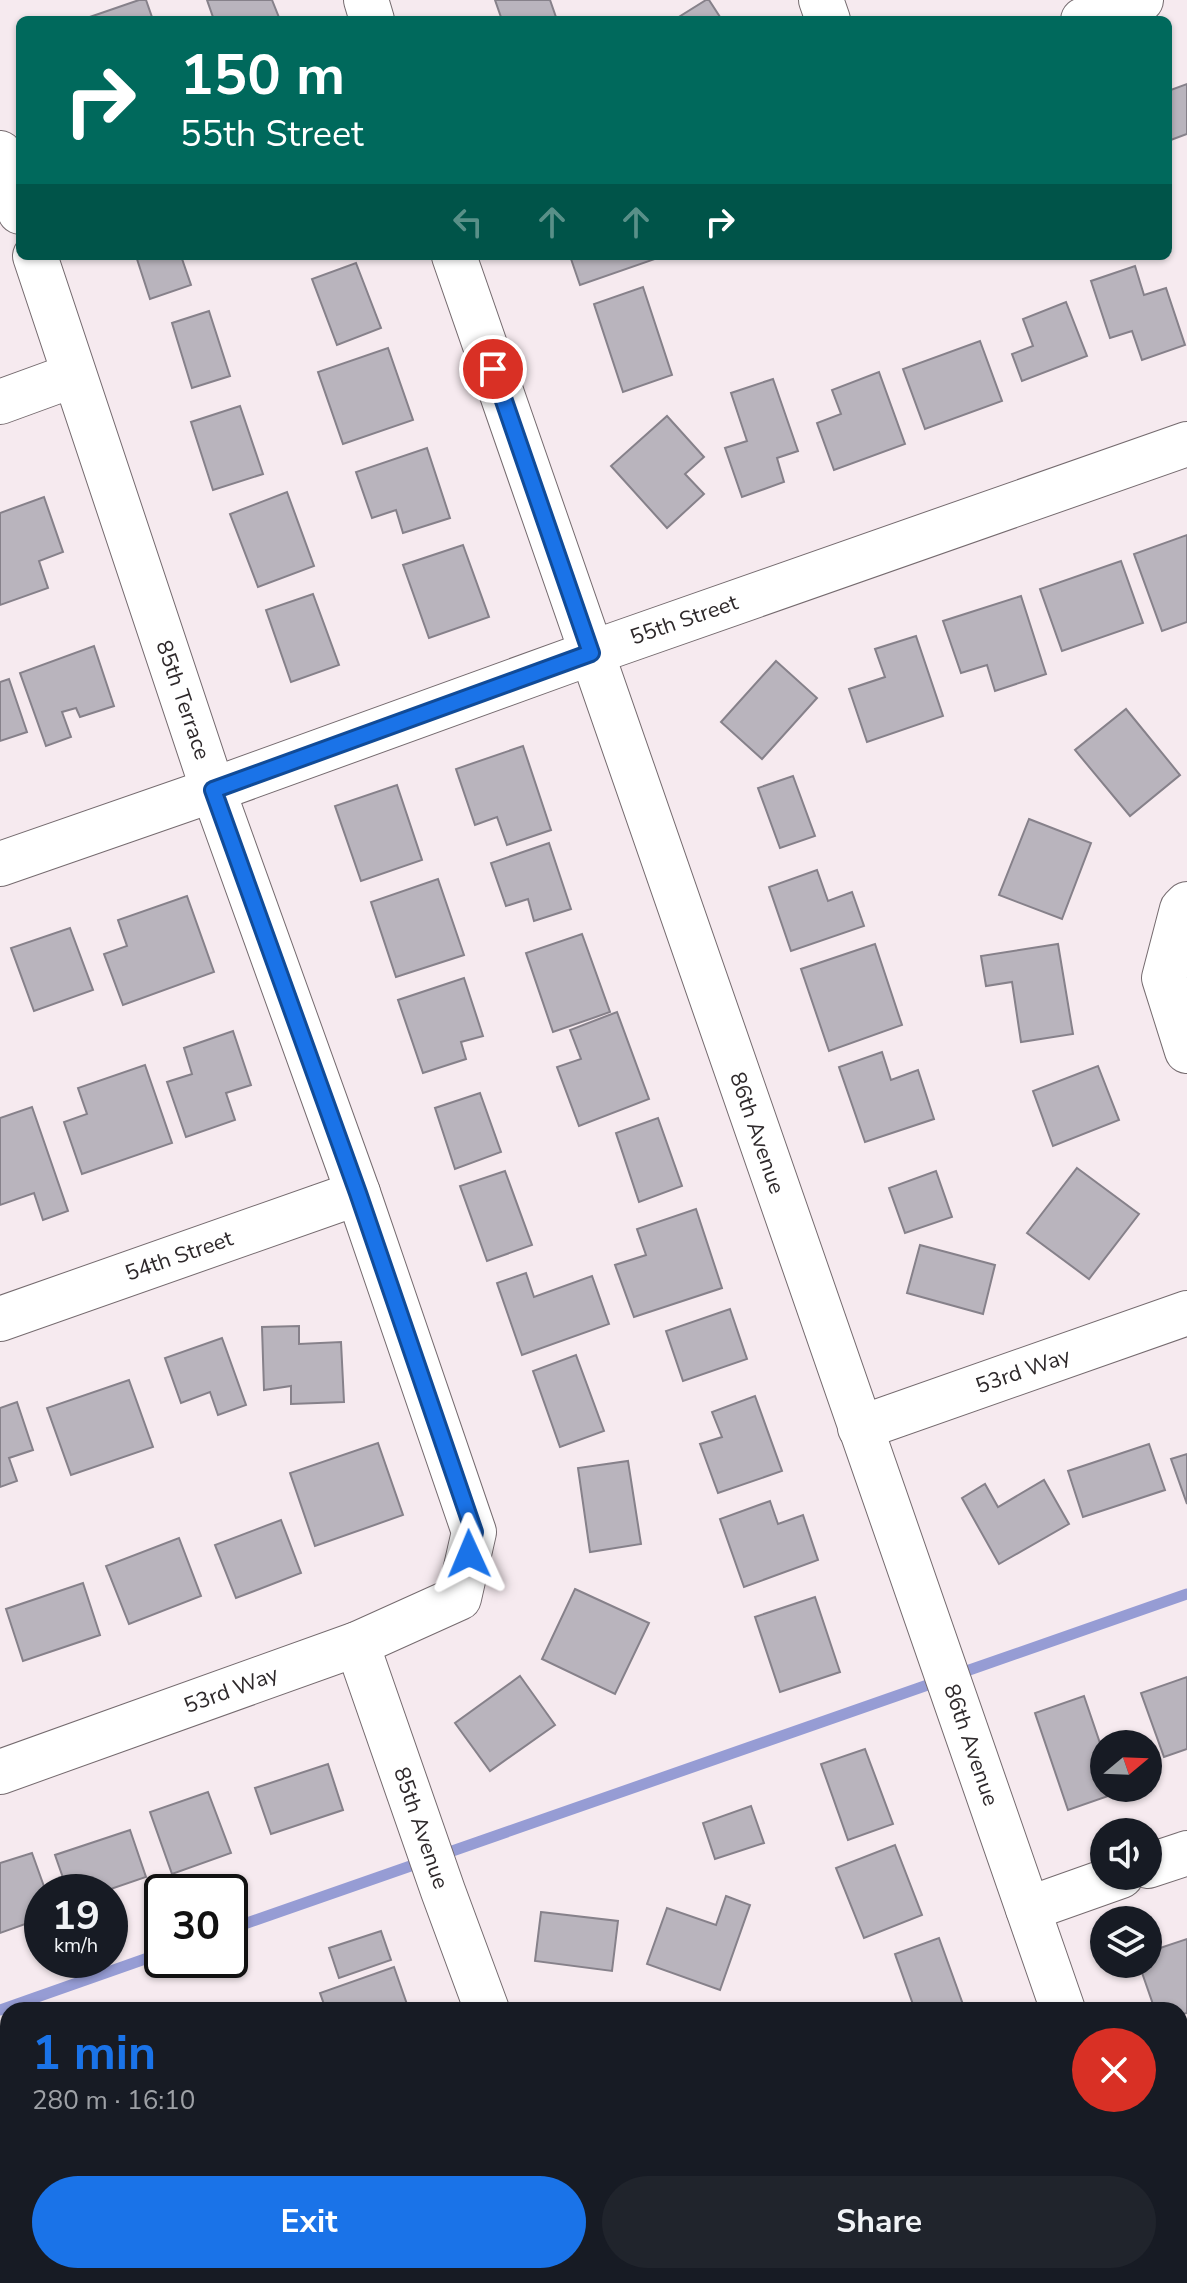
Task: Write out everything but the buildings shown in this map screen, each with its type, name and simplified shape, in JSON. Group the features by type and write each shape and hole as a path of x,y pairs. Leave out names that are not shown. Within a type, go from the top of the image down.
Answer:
{"street":[{"path":"1095,16 1141,0"},
{"path":"0,153 16,200"},
{"name":"85th Terrace","path":"36,260 213,790 358,1193 474,1532 459,1598"},
{"name":"86th Avenue","path":"455,260 1060,2002"},
{"path":"0,402 74,375"},
{"name":"55th Street","path":"0,864 1187,444"},
{"path":"1184,906 1164,978 1187,1051"},
{"name":"54th Street","path":"0,1319 358,1193"},
{"name":"53rd Way","path":"860,1428 1187,1313"},
{"name":"53rd Way","path":"0,1772 357,1644 459,1598"},
{"name":"85th Avenue","path":"357,1644 484,2002"},
{"path":"1162,1861 1187,1853"},
{"path":"1028,1909 1090,1887"}],"waterway":[{"path":"955,1675 1187,1594"},
{"path":"438,1856 939,1681"},
{"path":"248,1923 422,1862"},
{"path":"23,2002 144,1959"}],"route":[{"path":"469,1554 474,1532 358,1193 213,790 591,653 493,369"}]}
